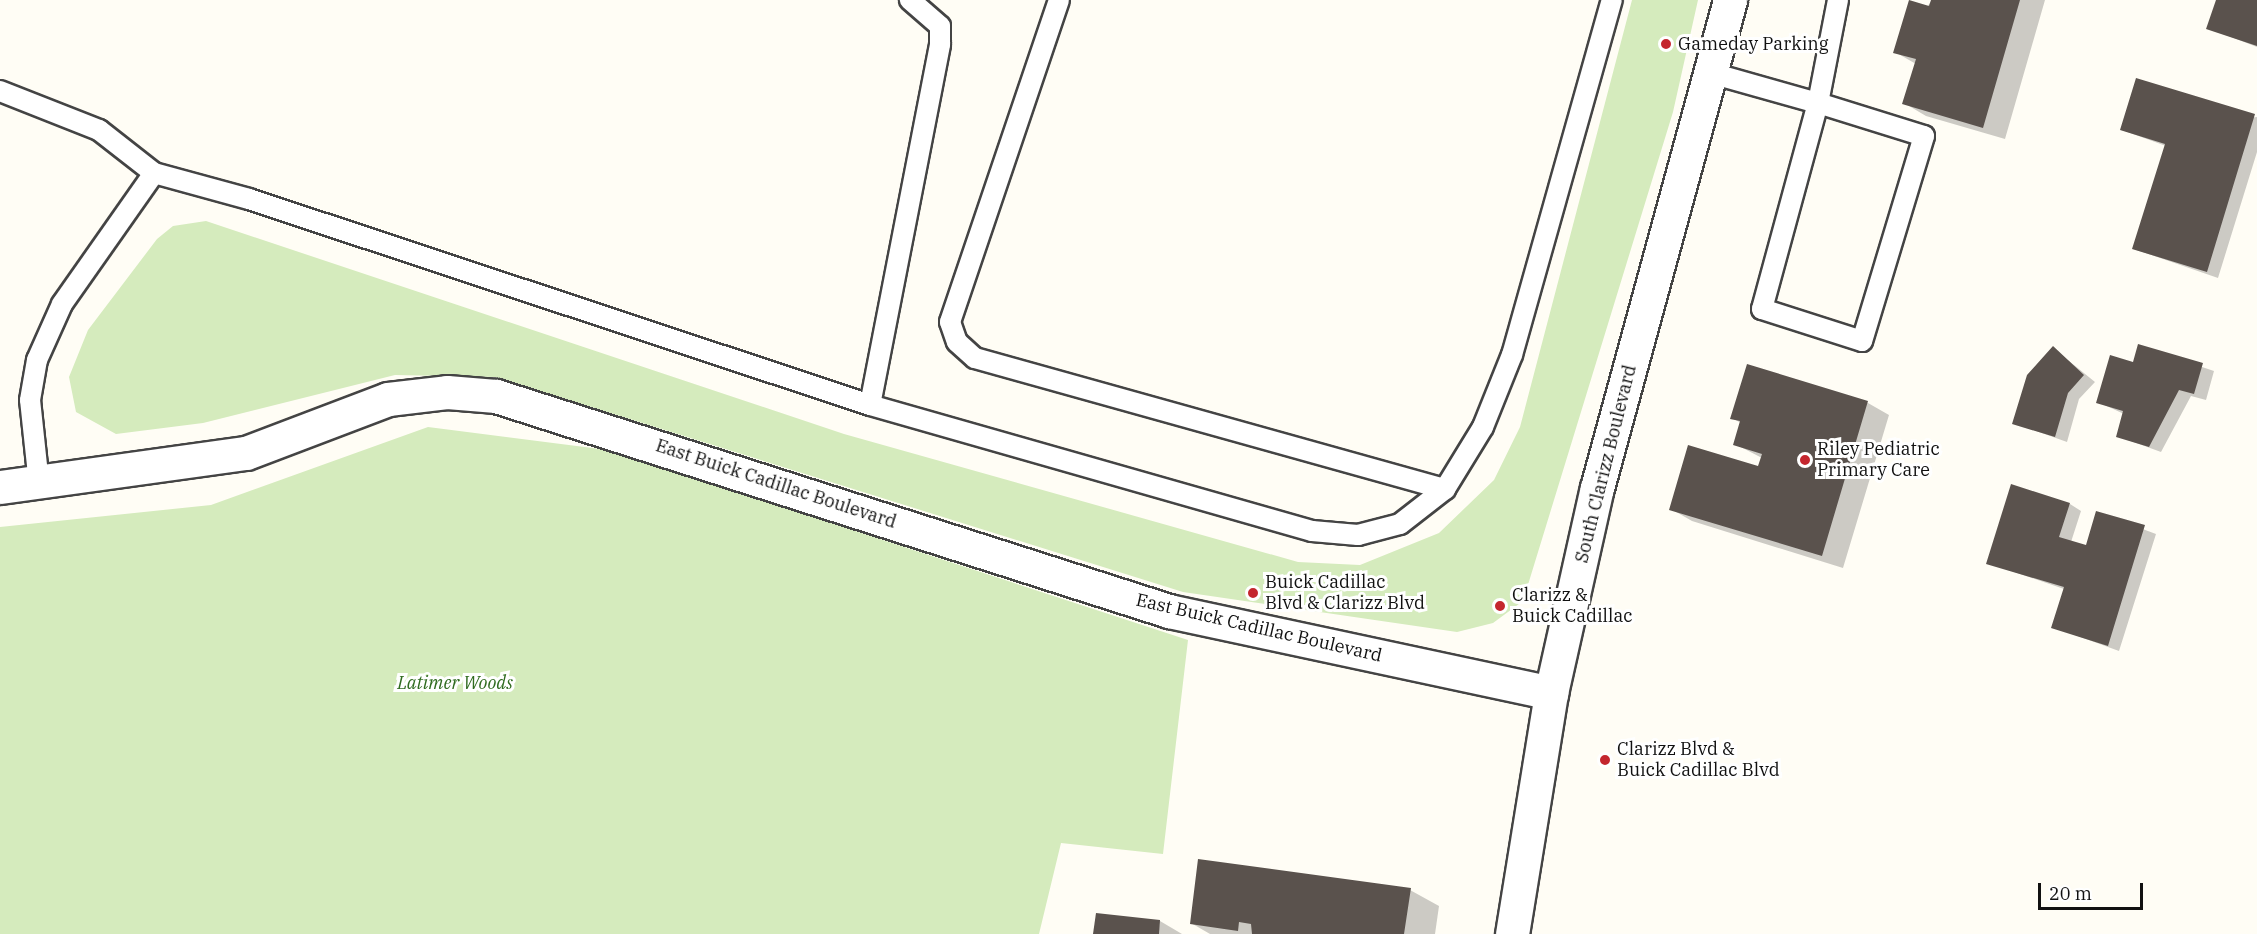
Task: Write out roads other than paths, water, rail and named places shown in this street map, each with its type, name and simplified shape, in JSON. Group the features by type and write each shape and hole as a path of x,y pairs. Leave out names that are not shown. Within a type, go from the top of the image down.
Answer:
{"street":[{"name":"South Clarizz Boulevard","path":"1512,934 1551,693 1597,488 1731,0"},
{"name":"East Buick Cadillac Boulevard","path":"0,487 246,453 388,399 447,392 496,396 1169,611 1551,693"}],"lane":[{"path":"870,405 940,44 940,26 910,0"},
{"path":"1059,0 950,322 957,342 975,358 1445,489"},
{"path":"0,91 99,130 154,173 249,199 870,405 1312,531 1359,535 1400,524 1445,489 1483,427 1512,355 1612,0"},
{"path":"1711,73 1818,103 1924,136 1862,341 1762,309 1818,103 1838,0"},
{"path":"39,483 30,400 37,360 62,304 154,173"}],"place":[{"name":"Gameday Parking","path":"1666,44"},
{"name":"Riley Pediatric Primary Care","path":"1805,460"},
{"name":"Buick Cadillac Blvd & Clarizz Blvd","path":"1253,593"},
{"name":"Clarizz & Buick Cadillac","path":"1500,606"},
{"name":"Clarizz Blvd & Buick Cadillac Blvd","path":"1605,760"}],"park label":[{"name":"Latimer Woods","path":"455,683"}]}
